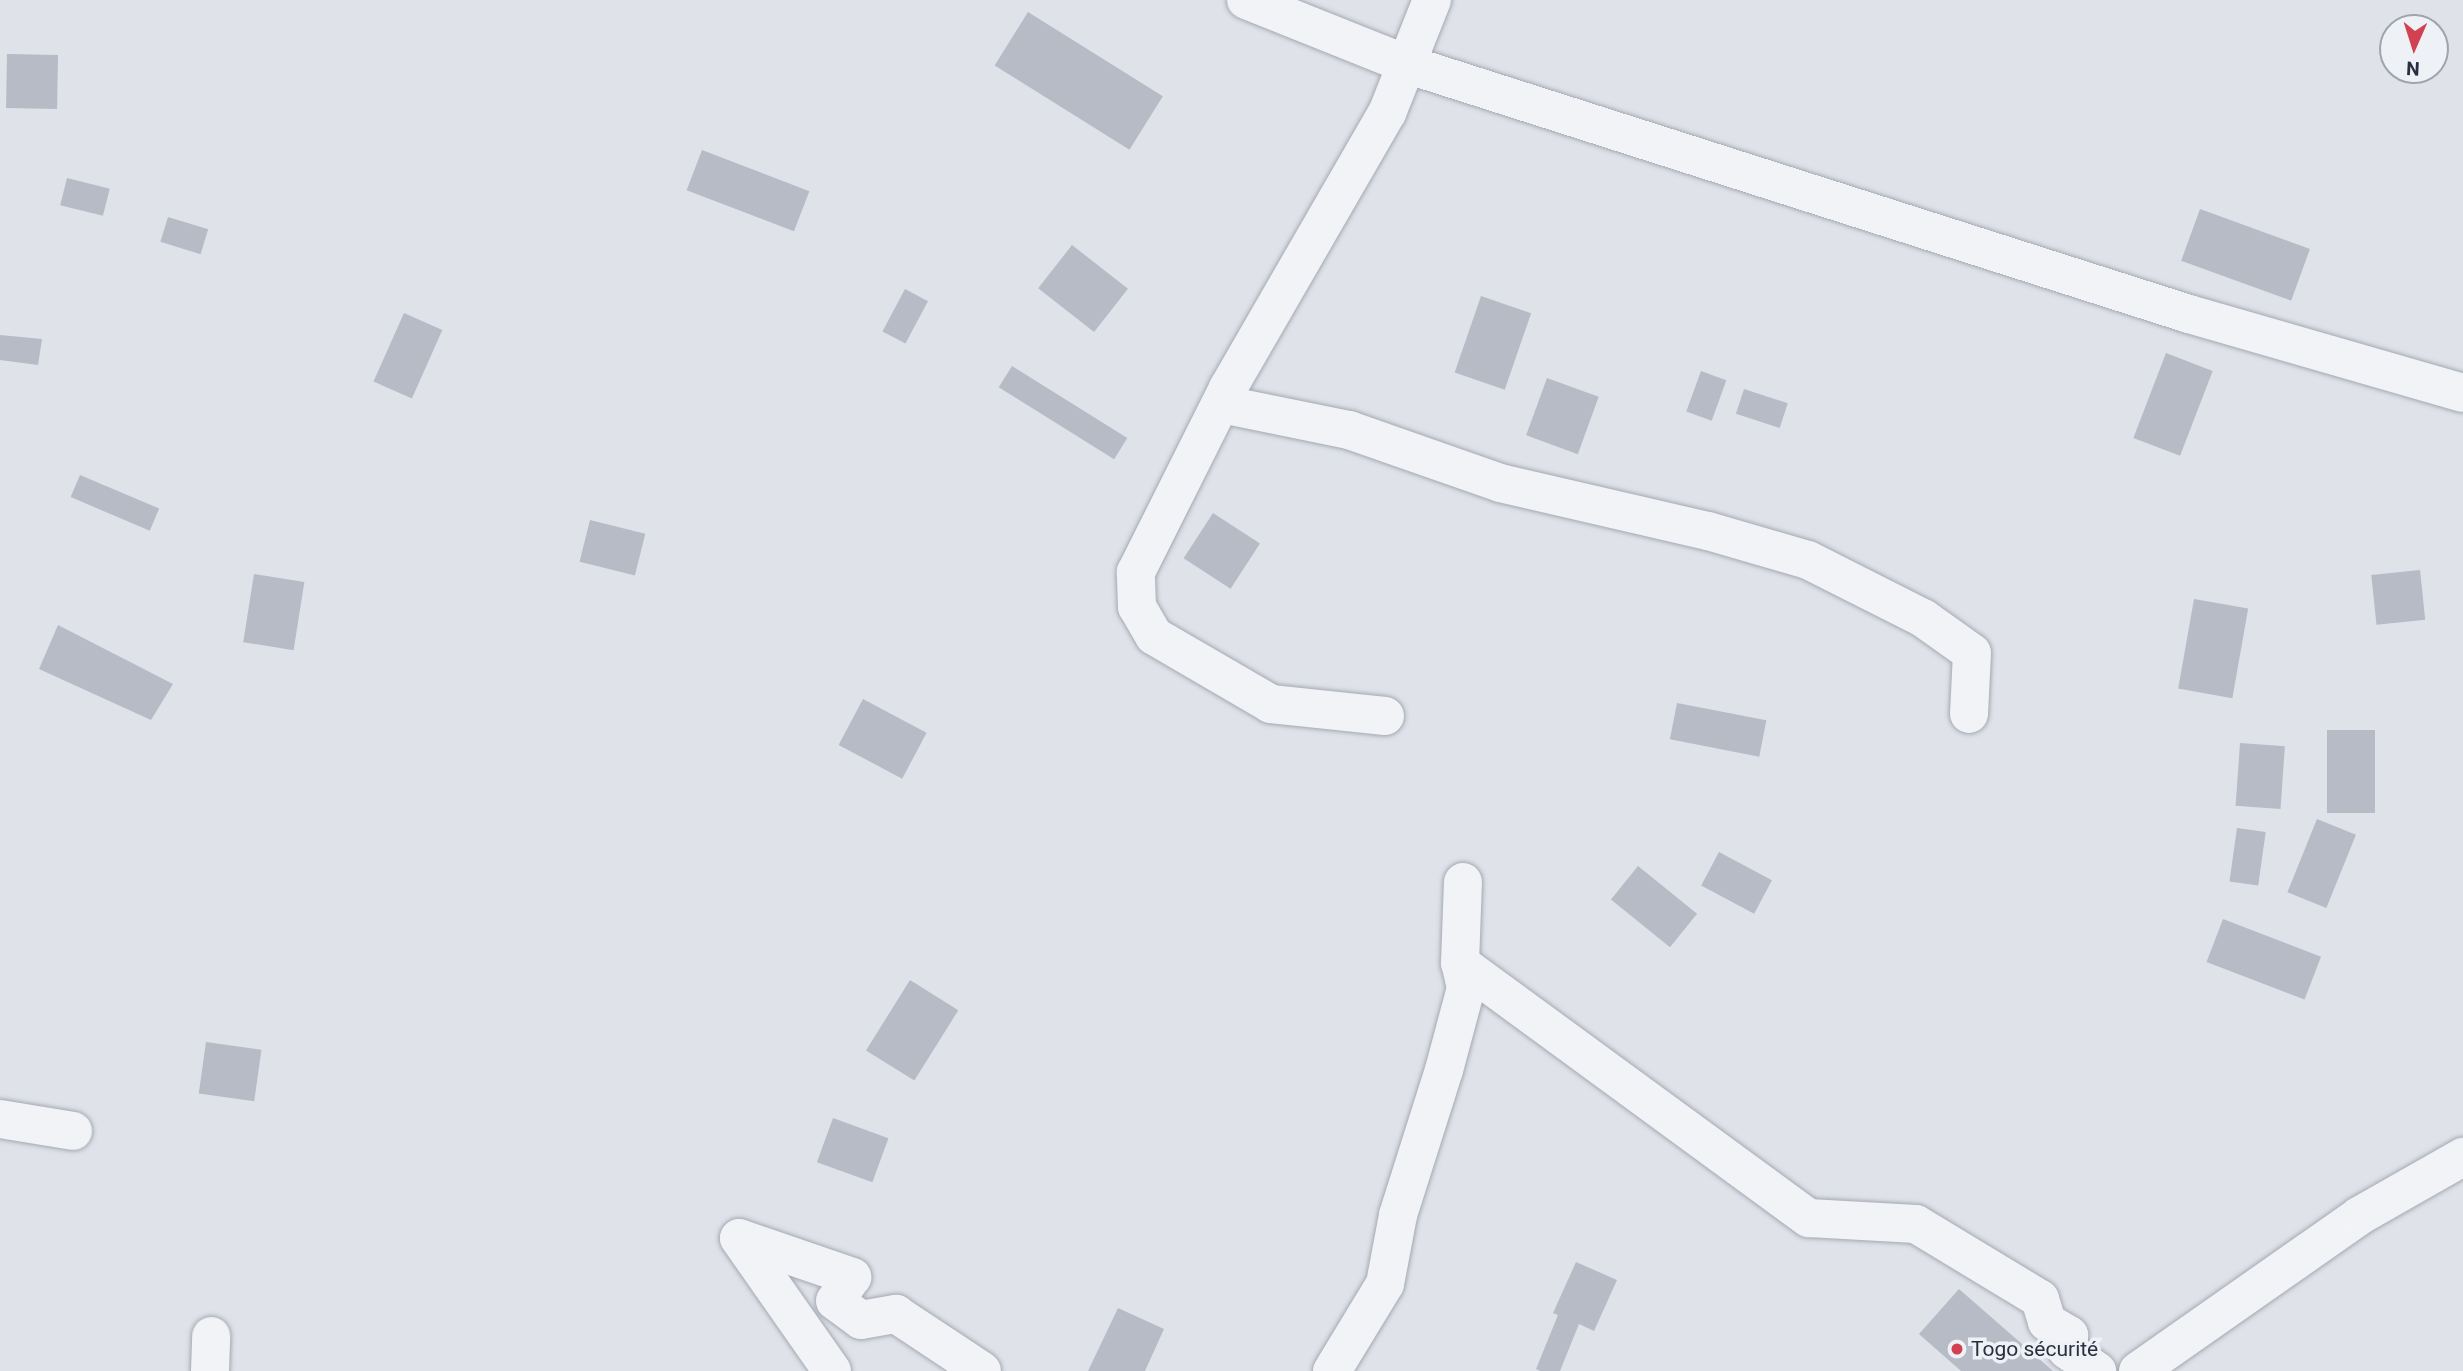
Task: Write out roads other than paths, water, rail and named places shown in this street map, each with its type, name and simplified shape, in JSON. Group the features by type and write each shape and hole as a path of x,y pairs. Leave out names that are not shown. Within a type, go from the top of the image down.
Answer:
{"street":[{"path":"1246,0 1406,64 2189,314 2463,393"},
{"path":"1385,716 1271,704 1154,636 1137,607 1136,572 1221,404 1387,113 1432,0"},
{"path":"1221,404 1349,430 1500,483 1708,531 1808,560 1923,618 1972,653 1969,713"},
{"path":"1332,1371 1385,1284 1398,1215 1425,1135 1466,988 1460,963 1464,882"},
{"path":"1460,963 1809,1218 1916,1224 2040,1299 2047,1322 2069,1335 2067,1350 2096,1371"},
{"path":"0,1119 73,1131"},
{"path":"2138,1371 2359,1216 2463,1157"},
{"path":"832,1371 739,1238 852,1278 835,1301 861,1320 896,1314 982,1371"}],"place":[{"name":"Togo sécurité","path":"1957,1349"}]}
